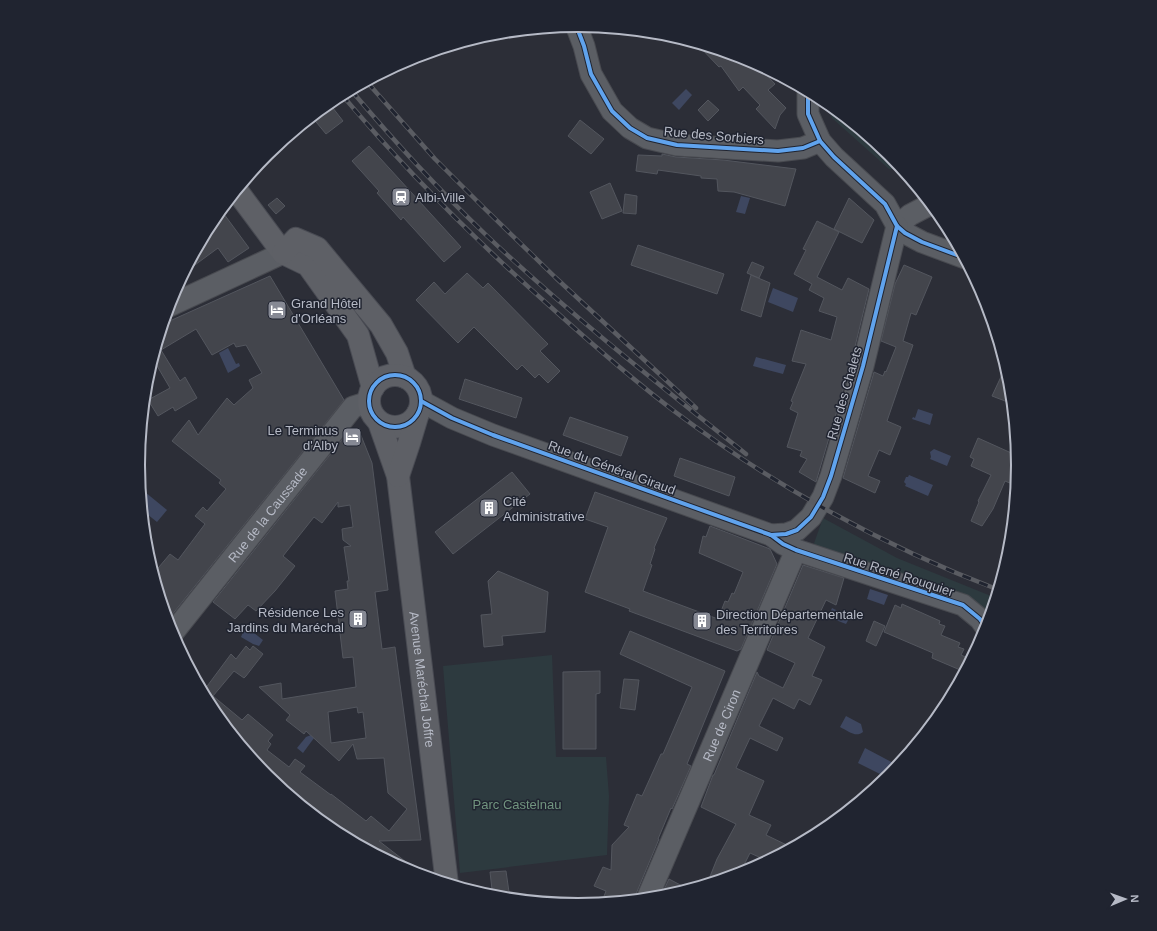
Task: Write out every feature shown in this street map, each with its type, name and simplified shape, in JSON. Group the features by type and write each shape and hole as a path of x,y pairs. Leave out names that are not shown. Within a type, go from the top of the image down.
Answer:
{"main road":[{"path":"240,195 283,253 308,265 358,336 371,395 370,409 379,422 398,476"},
{"path":"283,253 296,239 317,248 382,325 397,353 405,377"},
{"path":"371,395 384,378 391,375 398,375 412,381 420,394 419,407 410,443 398,476"},
{"path":"379,422 393,427 401,426 413,419 419,407"},
{"name":"Avenue Maréchal Joffre","path":"398,476 446,878"}],"street":[{"name":"Rue des Sorbiers","path":"579,32 591,74 612,111 630,128 646,138 677,145 778,151 804,148 820,141"},
{"path":"808,98 808,114 820,141 834,157 886,204 897,226 922,242 957,255"},
{"path":"897,226 910,215 926,207"},
{"name":"Rue des Chalets","path":"771,535 786,534 797,530 811,518 823,497 863,366 897,226"},
{"path":"177,302 283,253"},
{"name":"Rue de la Caussade","path":"177,628 353,407 371,395"},
{"name":"Rue du Général Giraud","path":"419,407 771,535 783,544 796,550"},
{"name":"Rue René Rouquier","path":"796,550 963,605 982,622"},
{"name":"Rue de Ciron","path":"650,893 796,550"}],"green space":[{"path":"830,113 864,140 894,169 889,169 832,118"},
{"path":"823,518 897,558 992,596 985,614 812,549"},
{"name":"Parc Castelnau","path":"552,655 556,757 606,757 609,796 607,855 460,873 443,666"}],"water":[{"path":"686,89 692,95 679,110 672,103"},
{"path":"741,196 750,198 745,214 736,212"},
{"path":"773,288 798,298 793,312 768,302"},
{"path":"228,348 236,364 239,363 240,366 228,373 219,353"},
{"path":"756,357 786,365 783,374 753,366"},
{"path":"918,409 933,414 930,425 912,419 913,417 915,418"},
{"path":"934,449 951,456 947,466 930,459 930,452"},
{"path":"909,475 933,485 928,496 905,486 906,484 904,482 906,477"},
{"path":"146,493 167,510 157,522 148,515"},
{"path":"870,589 888,595 884,605 867,599"},
{"path":"832,608 850,617 846,624 828,617"},
{"path":"249,629 263,640 259,646 241,637 244,630"},
{"path":"846,716 861,724 863,732 860,734 855,734 840,727"},
{"path":"311,735 314,738 303,753 297,748 306,737"},
{"path":"865,748 893,763 882,775 858,763"}],"building":[{"path":"703,51 744,65 767,76 775,84 768,90 786,108 780,115 775,129 756,109 760,105 743,87 739,91 721,66 719,67"},
{"path":"708,100 719,110 708,121 698,110"},
{"path":"333,108 343,121 326,134 316,121"},
{"path":"580,120 604,139 591,154 568,136"},
{"path":"369,146 461,247 444,262 403,217 401,220 377,193 379,191 352,161"},
{"path":"662,154 676,157 723,160 796,169 785,206 734,192 718,191 717,179 701,178 701,176 658,170 657,174 636,171 638,155 662,156"},
{"path":"610,183 622,211 602,219 590,192"},
{"path":"625,194 637,196 636,214 623,213"},
{"path":"277,198 285,206 276,214 268,205"},
{"path":"849,198 874,220 862,243 834,229"},
{"path":"225,215 249,248 228,262 218,248 195,265 203,249"},
{"path":"817,221 839,232 817,277 842,290 848,278 869,289 851,363 816,482 799,472 807,459 800,456 802,451 787,447 798,413 790,409 793,402 791,401 806,364 792,361 801,330 831,340 837,317 819,311 824,298 809,290 812,284 794,274 806,250 803,249"},
{"path":"638,245 724,274 717,294 631,265"},
{"path":"752,262 764,267 759,278 747,273"},
{"path":"904,265 932,277 916,315 911,313 903,341 913,345 887,421 901,427 890,455 879,450 868,476 880,481 875,493 843,478 874,372 883,376 896,347 881,341 895,284"},
{"path":"467,273 483,288 488,283 548,344 540,351 560,371 548,383 539,374 535,378 522,365 517,370 474,327 458,343 416,300 434,282 445,294"},
{"path":"751,275 770,283 761,317 741,310"},
{"path":"270,276 344,400 172,615 158,569 170,554 178,560 205,524 195,516 203,507 207,511 226,489 219,483 221,480 172,441 189,420 198,435 227,398 234,405 253,388 249,380 262,373 246,345 236,347 234,343 212,355 196,329 161,350 180,381 185,377 197,398 175,411 173,407 158,416 150,403 150,399 170,388 157,366 160,353 170,321"},
{"path":"1002,374 1007,402 992,396"},
{"path":"465,379 522,398 516,418 459,399"},
{"path":"570,417 628,437 621,456 563,435"},
{"path":"348,432 360,433 372,463 388,590 375,592 382,649 395,647 421,840 379,841 409,864 362,841 338,826 293,791 272,772 253,751 218,706 206,687 231,654 236,659 246,646 250,650 253,646 263,654 246,676 244,678 234,671 213,696 242,720 248,714 273,735 268,741 271,744 267,750 289,767 295,759 305,766 300,772 366,821 371,816 389,831 407,809 388,793 384,758 357,759 353,744 339,761 306,731 304,734 286,720 290,715 259,687 281,683 282,699 356,687 353,657 343,658 335,591 348,589 347,581 349,581 344,547 351,546 343,540 342,529 353,527 350,505 338,507 338,502 322,523 314,517 283,556 295,566 275,591 256,611 248,605 235,619 213,602","holes":["357,707 358,713 363,712 366,738 331,743 328,712"]},
{"path":"978,438 1012,453 1011,484 1005,481 993,509 982,526 971,521 979,502 978,501 991,475 971,466 974,459 970,457"},
{"path":"680,458 735,477 729,496 674,476"},
{"name":"Cité Administrative","path":"512,472 530,494 453,554 435,532"},
{"path":"595,492 667,518 654,548 655,549 650,564 652,565 643,591 718,619 725,601 728,602 732,593 734,594 743,572 699,553 703,536 706,537 710,526 770,549 777,564 741,649 737,651 629,611 630,609 585,592 608,527 585,519"},
{"path":"803,565 844,578 836,605 826,600 808,638 825,647 812,676 822,680 810,705 799,699 794,709 773,698 759,726 783,738 777,751 750,738 736,768 764,781 749,815 771,825 766,835 787,845 761,858 750,853 743,866 709,879 717,859 736,824 701,807 713,775 757,672 759,676 783,688 795,663 767,650"},
{"path":"498,571 548,592 545,632 502,636 503,645 484,647 481,615 492,614 488,581"},
{"path":"902,604 940,621 939,624 945,626 941,635 960,643 958,647 964,649 961,655 967,658 960,670 932,658 933,653 884,632 895,605 901,608"},
{"path":"874,621 885,626 876,646 866,641"},
{"path":"630,631 725,671 687,764 691,766 672,809 671,808 636,895 603,898 606,891 594,886 603,867 611,870 612,845 629,827 624,825 637,794 642,796 661,754 663,754 692,687 620,654"},
{"path":"600,671 600,693 596,694 596,749 563,749 563,672"},
{"path":"624,679 639,680 635,710 620,708"},
{"path":"506,871 509,893 492,891 490,872"},
{"path":"669,879 683,886 663,891"}],"railway":[{"path":"370,86 435,159 483,207 556,278 696,408"},
{"path":"355,94 399,145 467,217 516,263 613,347 746,454"},
{"path":"346,100 417,179 497,258 597,348 674,411 750,464 830,512 914,554 994,588"}],"cycle path":[{"path":"579,32 591,74 612,111 630,128 647,138 677,145 778,151 803,148 820,141"},
{"path":"808,98 808,114 820,141 834,157 885,204 897,226 905,233 922,242 957,255"},
{"path":"771,535 786,534 797,530 811,517 823,497 831,476 863,366 897,226"},
{"path":"395,375 405,377 413,383 419,391 421,401 419,411 413,419 405,425 395,427 385,425 377,419 371,411 369,401 371,391 377,383 385,377 395,375"},
{"path":"421,401 452,418 493,435 771,535 783,544 796,550 963,605 982,622"}],"place":[{"name":"Albi-Ville","path":"401,197"},
{"name":"Grand Hôtel d'Orléans","path":"277,310"},
{"name":"Le Terminus d'Alby","path":"352,437"},
{"name":"Cité Administrative","path":"489,508"},
{"name":"Résidence Les Jardins du Maréchal","path":"358,619"},
{"name":"Direction Départementale des Territoires","path":"702,621"}]}
